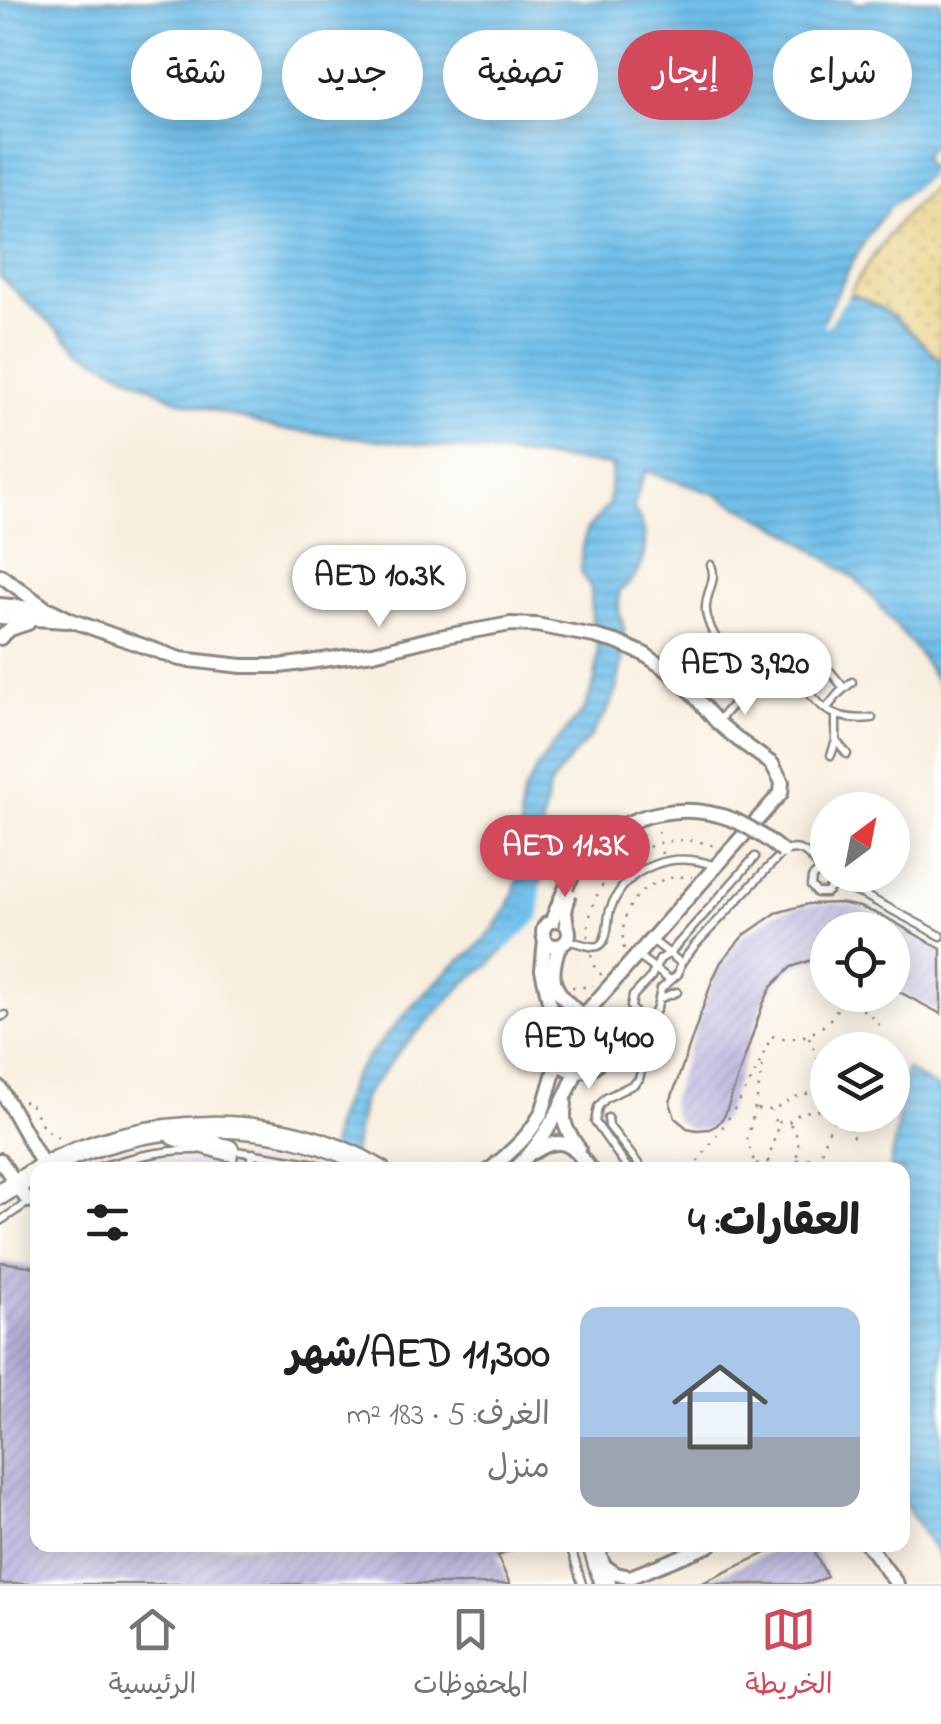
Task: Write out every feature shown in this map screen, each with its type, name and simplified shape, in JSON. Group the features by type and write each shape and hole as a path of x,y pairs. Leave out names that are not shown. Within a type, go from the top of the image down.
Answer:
{"main road":[{"path":"57,1162 110,1140 159,1130 233,1128 260,1130 314,1152 355,1162"},
{"path":"159,1130 231,1157"},
{"path":"8,1188 30,1176"},
{"path":"595,1553 605,1584"}],"street":[{"path":"0,575 46,615"},
{"path":"0,605 73,621 180,659 242,666 280,666 374,654 434,638 511,624 536,624 616,642 666,669 717,722 778,772 781,794 711,864 651,940 631,953 582,1014 559,1020 551,1030"},
{"path":"0,617 46,615"},
{"path":"0,638 10,629 46,615"},
{"path":"552,921 561,921 570,930 552,968 556,989 604,1029 607,1047 598,1064 588,1070 576,1072 556,1062 548,1044 550,1006 542,970 544,928 552,921 584,858 625,824 672,812 709,813 732,819 748,827 780,855"},
{"path":"567,926 570,894 589,862 608,843 648,823 687,818 708,820 743,833 780,855"},
{"path":"545,940 553,946 563,944"},
{"path":"499,1162 534,1126 556,1062"},
{"path":"576,1072 562,1117 581,1156"},
{"path":"0,1088 38,1162"},
{"path":"532,1153 566,1098"},
{"path":"522,1162 556,1141 585,1162"},
{"path":"0,1160 8,1188"},
{"path":"595,1553 616,1574 630,1577 692,1552"},
{"path":"873,1552 897,1584"}],"lane":[{"path":"711,565 714,580 706,611 723,650 737,666 766,682 813,652 844,688"},
{"path":"790,669 836,717 872,718"},
{"path":"717,722 756,678"},
{"path":"826,710 852,682"},
{"path":"830,754 836,741 836,717"},
{"path":"836,741 847,754"},
{"path":"646,1032 663,985 678,974 681,963 696,944 780,855 792,848 810,856"},
{"path":"563,944 601,945 612,904 638,873 664,860 686,858 711,864"},
{"path":"623,1162 595,1122 598,1108 606,1098 639,1078 648,1049 646,1032 631,1002 652,977 660,959 669,954 755,858"},
{"path":"857,892 941,936"},
{"path":"651,940 681,963"},
{"path":"631,953 670,980"},
{"path":"660,999 677,992"},
{"path":"608,1118 609,1126 637,1162"},
{"path":"120,1162 180,1150 231,1157 253,1152 314,1152 323,1162"},
{"path":"251,1162 253,1152"},
{"path":"0,1221 30,1200"},
{"path":"572,1552 582,1584"}],"path":[{"path":"658,831 664,860"},
{"path":"631,953 623,934 625,918 640,893 664,878 692,877 711,864"},
{"path":"556,989 589,987 603,976"},
{"path":"697,1162 734,1110 772,1036 808,1036 835,1012"},
{"path":"866,1012 882,1030"},
{"path":"808,1036 810,1041"},
{"path":"753,1162 747,1141 763,1060"},
{"path":"755,1109 772,1110 810,1092"},
{"path":"11,1108 28,1100 44,1128 62,1140 70,1156"},
{"path":"768,1162 776,1137 777,1122 772,1110"},
{"path":"777,1122 789,1122 810,1112"},
{"path":"789,1122 798,1136 796,1160 820,1160 828,1132"},
{"path":"852,1138 855,1132"}],"shaded area":[{"path":"233,1158 250,1162 170,1162"}],"sand":[{"path":"940,181 941,361 887,313 849,294 890,234"}],"water":[{"path":"0,0 851,0 860,4 868,0 941,0 941,146 925,152 928,176 875,226 823,323 847,295 860,298 898,321 941,361 941,688 917,651 858,581 788,532 715,494 645,471 633,508 643,530 644,553 636,575 619,591 624,628 615,695 590,737 549,787 542,823 544,871 538,891 508,945 401,1049 363,1098 351,1162 330,1162 333,1129 351,1080 414,1004 475,949 508,907 524,863 520,815 523,794 552,747 584,710 595,680 598,650 591,588 581,572 582,551 586,531 609,504 612,465 278,429 174,399 79,350 0,277"},
{"path":"910,1072 941,1091 941,1560 910,1513 910,1162 891,1162 896,1132 910,1132"}],"pier":[{"path":"930,169 932,179 896,210 872,240 844,292 852,290 824,326 868,237 892,206 928,176"}],"building":[{"path":"840,903 872,912 810,912 810,960 791,967 772,986 725,1115 709,1129 687,1128 675,1118 670,1102 721,962 743,936 776,913 808,904"},
{"path":"910,931 941,949 941,1014 910,998"},
{"path":"0,1262 30,1266 30,1552 507,1552 497,1556 510,1584 0,1584"},
{"path":"768,1552 814,1552 827,1577 811,1584 700,1584"}],"waterway":[{"path":"504,942 533,915 534,886"}]}
